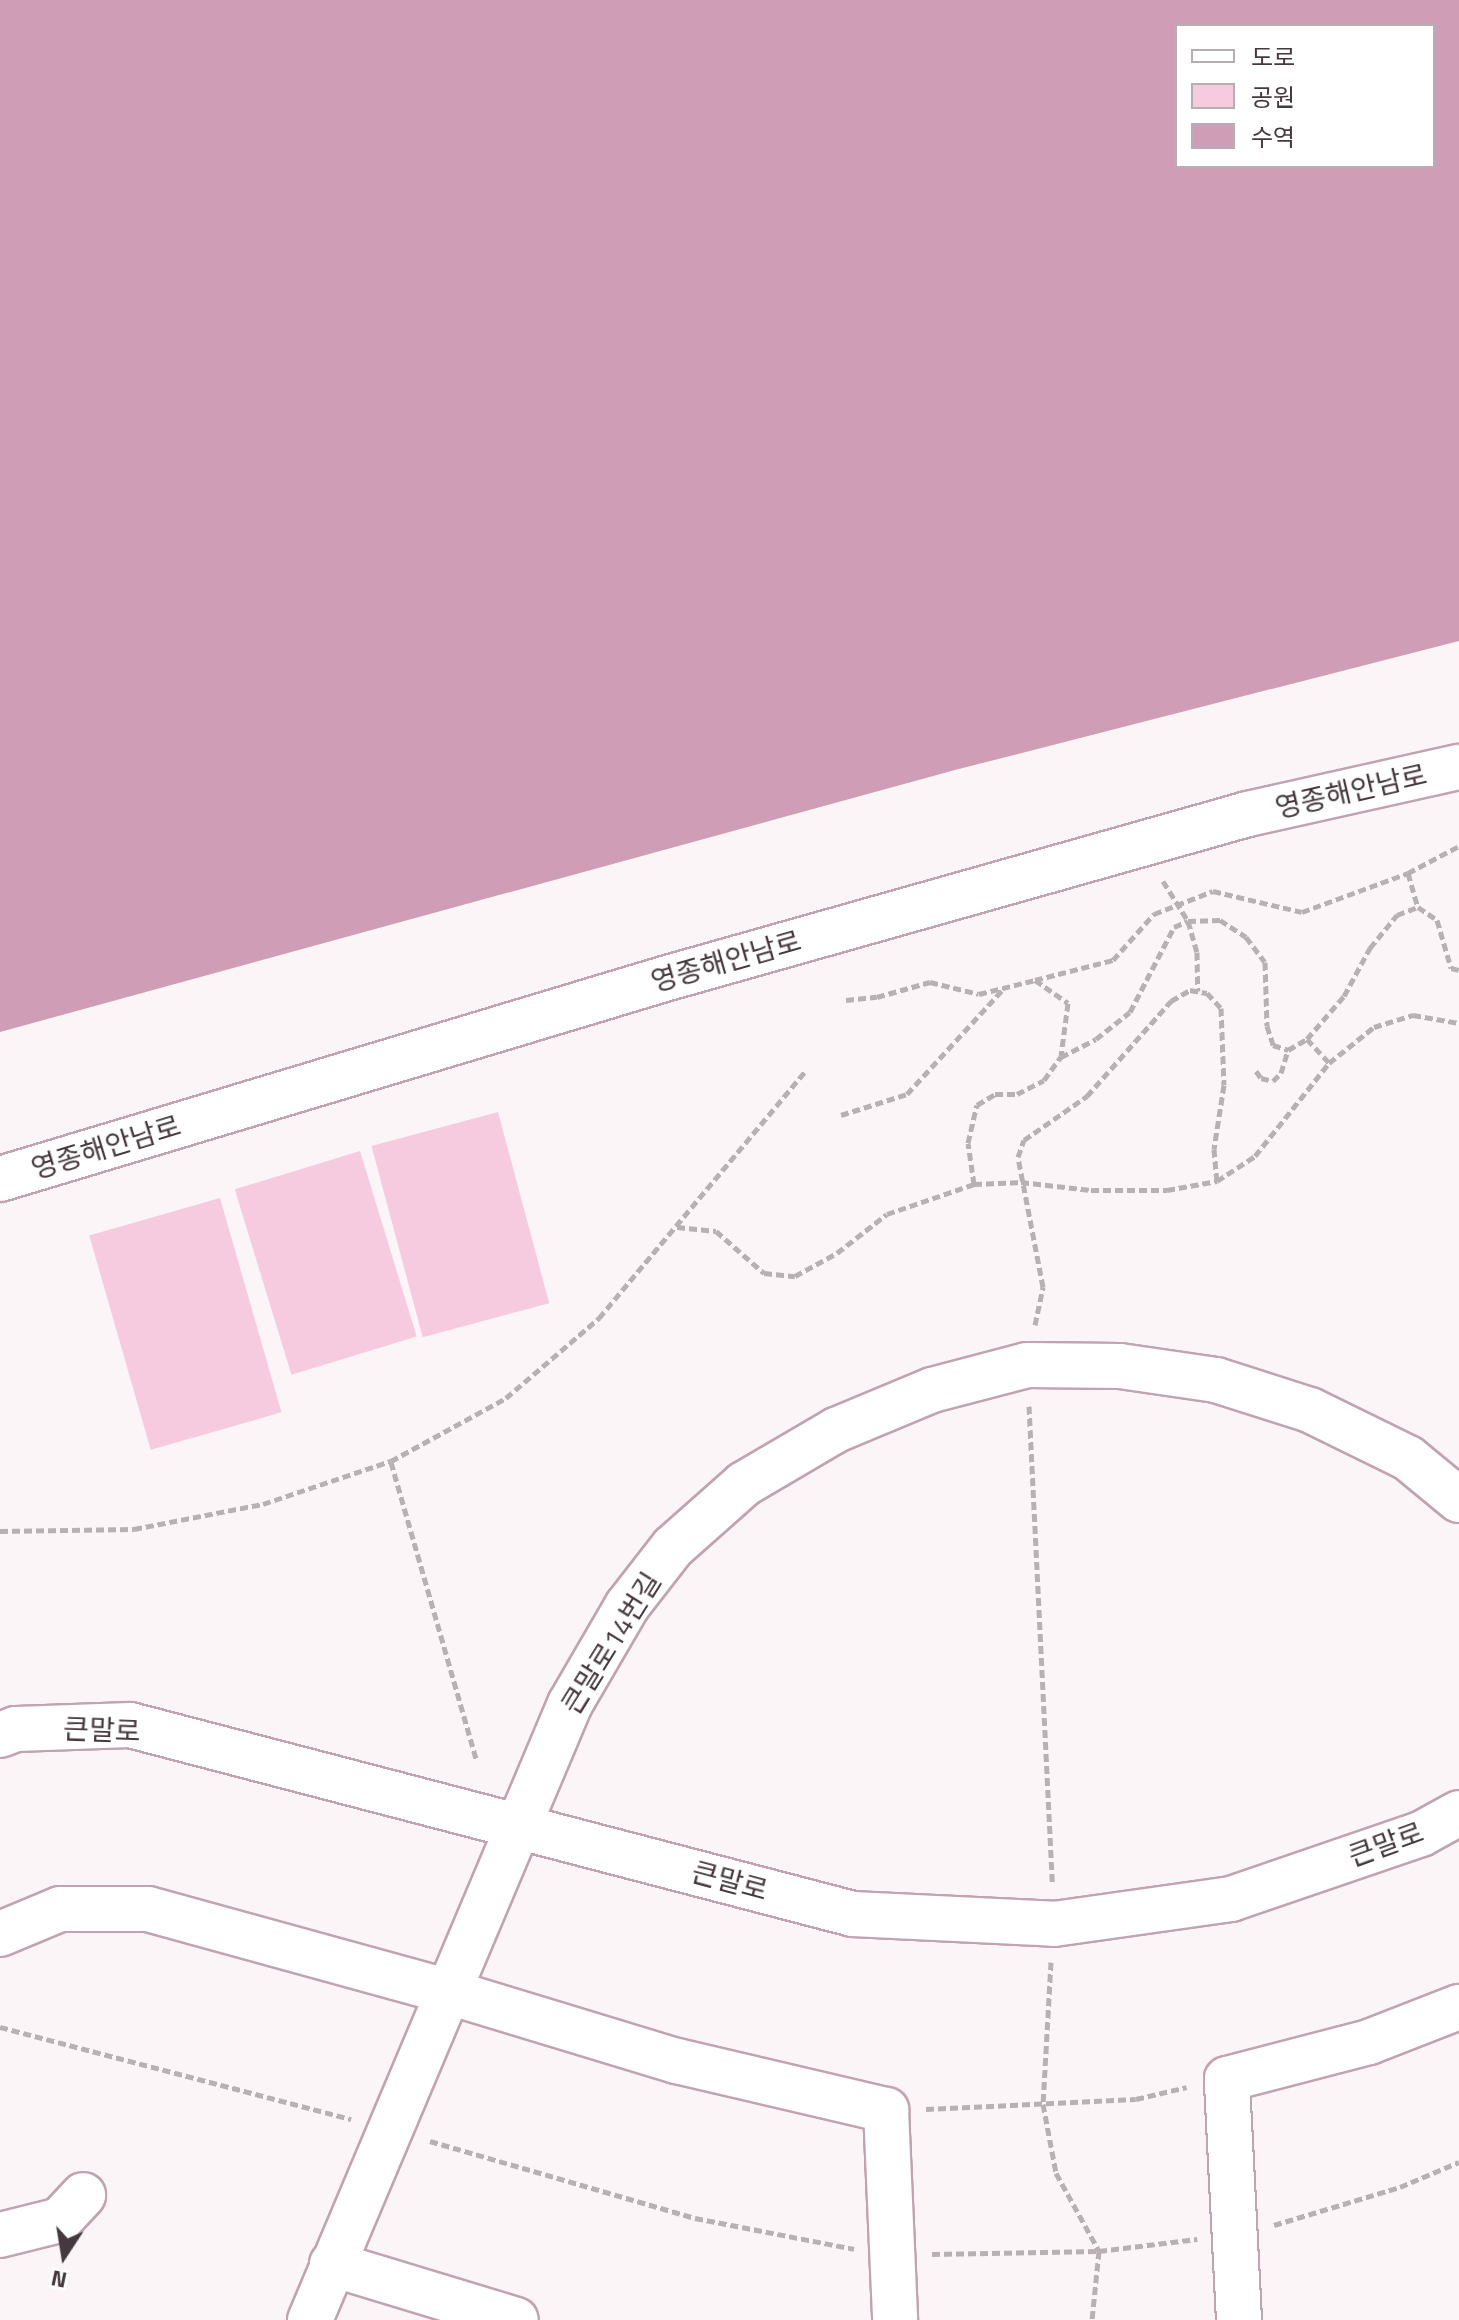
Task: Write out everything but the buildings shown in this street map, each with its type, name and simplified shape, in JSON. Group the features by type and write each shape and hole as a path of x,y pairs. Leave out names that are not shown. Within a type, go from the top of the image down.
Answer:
{"street":[{"name":"영종해안남로","path":"0,1179 679,974 1248,814 1459,767"},
{"name":"큰말로14번길","path":"310,2320 446,1991 570,1704 627,1606 673,1547 744,1484 836,1430 932,1390 1027,1365 1120,1366 1216,1380 1310,1410 1408,1458 1459,1500"},
{"name":"큰말로","path":"0,1735 16,1729 130,1725 853,1914 1054,1924 1231,1899 1421,1834 1459,1813"},
{"path":"0,1934 60,1909 148,1909 446,1991 677,2061 886,2110 895,2320"},
{"path":"1239,2320 1227,2079 1369,2042 1459,2007"},
{"path":"0,2235 60,2220 83,2195"},
{"path":"332,2264 516,2320"}],"path":[{"path":"846,1000 877,997 930,982 979,994 1035,980 1113,960 1154,914 1213,891 1302,912 1408,873 1459,846"},
{"path":"1408,873 1418,907 1437,920 1451,968 1459,970"},
{"path":"1160,876 1188,921 1197,952 1198,991"},
{"path":"1256,1071 1261,1078 1273,1081 1281,1073 1288,1050 1307,1039 1344,996 1370,948 1397,915 1418,907"},
{"path":"974,1184 968,1143 977,1105 995,1094 1017,1094 1044,1080 1061,1057 1096,1039 1130,1012 1174,927 1188,921 1220,920 1246,937 1265,962 1267,1026 1273,1045 1288,1050"},
{"path":"1035,980 1068,1003 1061,1057"},
{"path":"841,1115 907,1094 1005,987"},
{"path":"1092,2320 1099,2251 1056,2173 1043,2104 1054,1924 1027,1365 1043,1287 1018,1157 1024,1140 1087,1096 1171,1001 1190,990 1207,993 1221,1008 1224,1085 1214,1149 1217,1181"},
{"path":"676,1227 716,1231 764,1273 795,1276 837,1253 887,1214 974,1184 1021,1182 1091,1190 1152,1190 1217,1181 1255,1156 1329,1063 1374,1027 1413,1015 1459,1023"},
{"path":"1307,1039 1329,1063"},
{"path":"0,1531 134,1529 263,1504 391,1461 506,1398 599,1318 806,1070"},
{"path":"391,1461 477,1761"},
{"path":"0,2027 388,2129 695,2218 858,2249"},
{"path":"886,2110 1136,2099 1227,2079"},
{"path":"1264,2228 1400,2187 1459,2162"},
{"path":"929,2254 1099,2251 1204,2238"}],"green space":[{"path":"498,1112 549,1303 423,1337 371,1146"},
{"path":"360,1151 417,1337 291,1375 235,1189"},
{"path":"220,1198 281,1412 151,1450 89,1235"}],"water":[{"path":"0,0 1459,0 1459,641 955,770 0,1032"}]}
